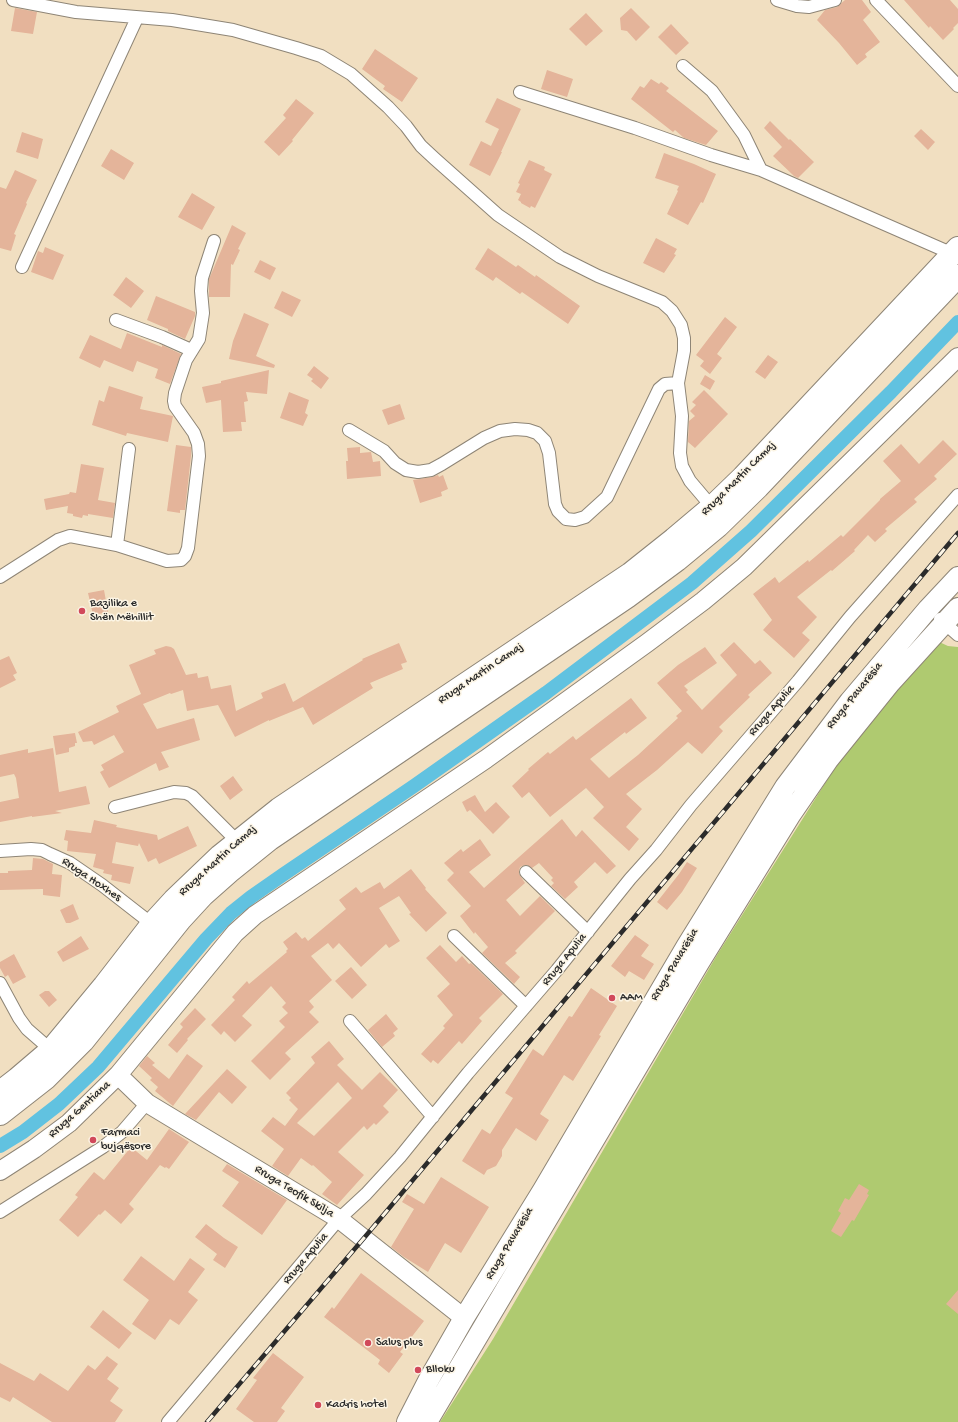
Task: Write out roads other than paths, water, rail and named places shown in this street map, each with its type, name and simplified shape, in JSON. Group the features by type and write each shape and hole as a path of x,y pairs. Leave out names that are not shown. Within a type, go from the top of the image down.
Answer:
{"highway":[{"name":"Rruga Martin Camaj","path":"0,1092 50,1050 104,986 152,924 196,879 237,841 279,809 630,574 674,539 712,507 743,477 955,251"},
{"name":"Rruga Martin Camaj","path":"0,1114 46,1078 68,1057 83,1041 180,920 203,895 229,872 270,839 627,597 677,560 718,526 758,487 958,276"}],"main road":[{"name":"Rruga Pavarësia","path":"407,1422 428,1381 464,1318 547,1183 690,940 785,787 850,701 928,609 958,577"},
{"name":"Rruga Pavarësia","path":"427,1422 699,963 791,814 828,760 890,683 951,629 958,608"}],"street":[{"path":"13,0 76,12 172,20 233,30 321,56 351,74 388,108 430,155 498,214 560,257 598,276 662,302 672,311 681,325 684,338 684,351 678,382 682,416 680,453 682,466 690,481 712,507"},
{"path":"777,0 797,6 809,7 835,0"},
{"path":"876,0 958,86"},
{"path":"22,267 136,18"},
{"path":"682,66 712,91 744,135 761,170"},
{"path":"520,92 761,170 955,251"},
{"path":"0,577 64,538 70,536 117,545 167,561 181,560 185,556 188,548 199,456 198,444 194,433 175,406 174,401 175,393 186,360 199,339 203,313 201,291 202,278 214,241"},
{"path":"116,320 162,337 191,350"},
{"name":"Rruga Gentiana","path":"0,1171 34,1149 69,1123 118,1075 235,933 255,915 486,759 635,652 703,601 744,567 958,357"},
{"path":"349,430 384,451 395,463 406,470 418,472 431,470 484,438 500,431 515,429 528,430 537,433 545,441 549,453 554,504 558,511 566,519 575,520 585,517 607,496 659,389 665,384 678,382"},
{"path":"117,545 129,448"},
{"name":"Rruga Apulia","path":"168,1422 340,1219 366,1194 400,1157 468,1073 656,850 691,805 793,687 850,617 958,495"},
{"path":"928,609 951,629"},
{"path":"114,807 180,791 192,796 237,841"},
{"name":"Rruga Hoxhes","path":"0,851 32,849 42,850 70,864 102,885 152,924"},
{"path":"526,872 588,932"},
{"path":"454,936 526,1006"},
{"path":"0,983 19,1018 27,1029 50,1050"},
{"path":"350,1021 433,1117"},
{"name":"Rruga Teofik Skilja","path":"118,1075 147,1103 340,1219 464,1318"},
{"path":"0,1212 103,1147 122,1132 147,1103"}],"waterway":[{"path":"0,1146 23,1132 59,1104 98,1067 206,939 231,913 251,897 414,786 546,693 692,583 751,531 891,392 958,322"}],"railway":[{"path":"207,1422 958,533"}],"place":[{"name":"Bazilika e Shën Mëhillit","path":"82,611"},
{"name":"AAM","path":"612,998"},
{"name":"Farmaci bujqësore","path":"93,1140"},
{"name":"Salus plus","path":"368,1343"},
{"name":"Blloku","path":"418,1370"},
{"name":"Kadris hotel","path":"318,1405"}]}
